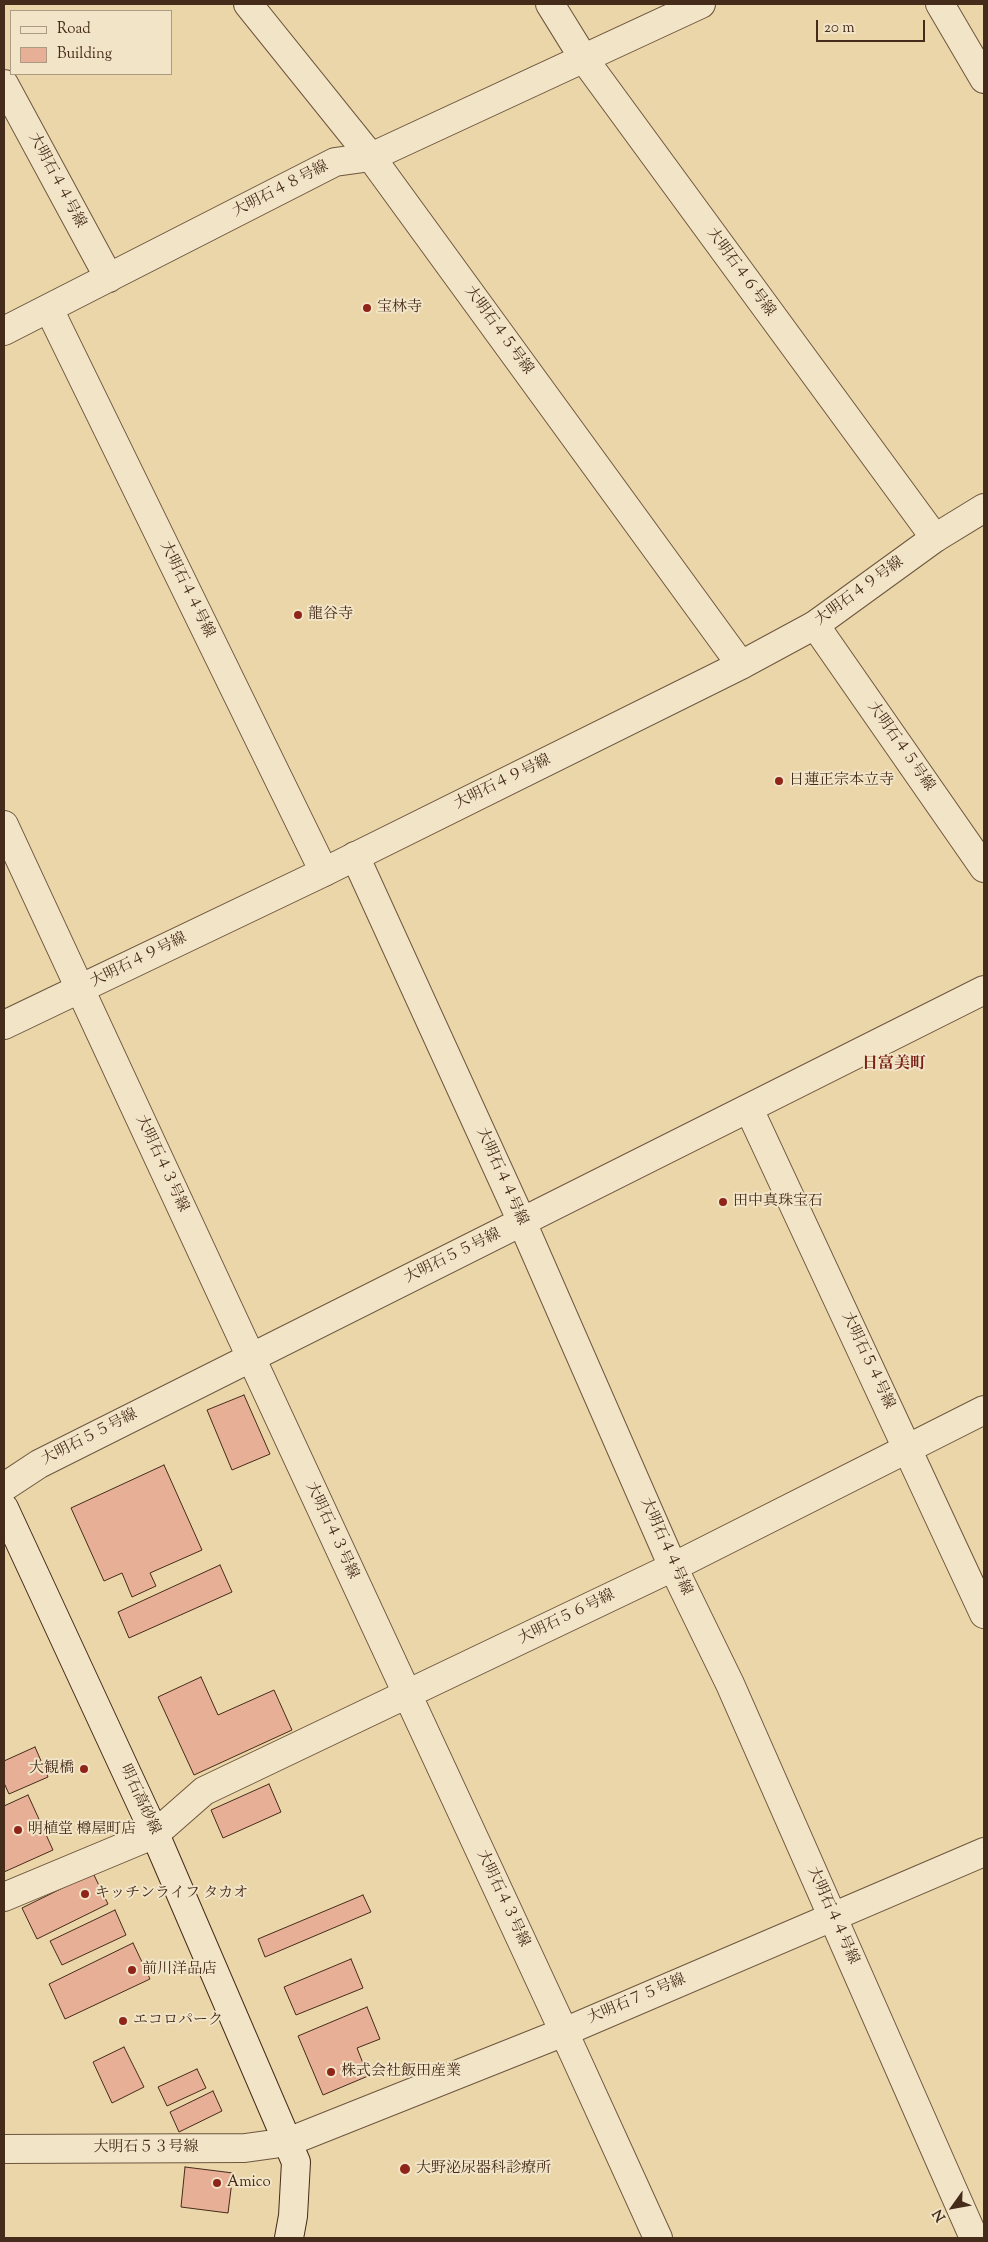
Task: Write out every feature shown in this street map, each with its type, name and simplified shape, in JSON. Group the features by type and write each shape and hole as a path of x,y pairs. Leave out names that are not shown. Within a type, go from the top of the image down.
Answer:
{"street":[{"name":"大明石４５号線","path":"248,4 371,157 741,665"},
{"name":"大明石４６号線","path":"550,4 584,60 935,538"},
{"name":"大明石４８号線","path":"4,330 49,309 335,162 371,157 584,60 701,4"},
{"path":"940,4 984,79"},
{"name":"大明石４４号線","path":"4,84 109,278"},
{"name":"大明石４４号線","path":"49,309 324,872"},
{"name":"大明石４９号線","path":"4,1025 324,872 741,665 815,625 935,538 984,508"},
{"name":"大明石４５号線","path":"815,625 984,868"},
{"name":"大明石４３号線","path":"4,825 658,2238"},
{"name":"大明石４４号線","path":"355,856 522,1222 673,1567 730,1684 974,2238"},
{"name":"大明石５５号線","path":"4,1487 39,1464 984,990"},
{"name":"大明石５４号線","path":"749,1109 982,1604"},
{"name":"大明石５６号線","path":"4,1897 155,1834 204,1791 673,1567 984,1410"},
{"name":"明石高砂線","path":"4,1508 155,1834 296,2162 293,2216 289,2238"},
{"name":"大明石７５号線","path":"288,2142 564,2032 984,1852"},
{"name":"大明石５３号線","path":"4,2149 245,2148 288,2142"}],"building":[{"path":"244,1395 270,1454 232,1470 207,1410"},
{"path":"164,1465 202,1550 150,1573 156,1586 132,1597 122,1573 104,1581 71,1508"},
{"path":"220,1565 232,1592 129,1638 118,1612"},
{"path":"201,1677 218,1715 274,1690 292,1730 194,1775 158,1697"},
{"path":"35,1747 48,1777 9,1794 4,1783 4,1761"},
{"path":"269,1784 281,1812 223,1838 211,1810"},
{"path":"28,1795 53,1850 4,1872 4,1806"},
{"path":"93,1873 108,1904 37,1939 22,1908"},
{"path":"363,1895 371,1912 265,1957 258,1939"},
{"path":"115,1910 126,1935 62,1965 50,1941"},
{"path":"133,1943 150,1979 65,2019 49,1984"},
{"path":"351,1959 363,1988 296,2015 284,1987"},
{"path":"367,2007 380,2039 357,2048 368,2076 323,2095 298,2036"},
{"path":"124,2047 144,2087 112,2103 93,2062"},
{"path":"197,2069 206,2088 167,2106 158,2087"},
{"path":"213,2091 222,2111 179,2132 170,2112"},
{"path":"185,2167 233,2173 228,2213 181,2207"}],"place":[{"name":"宝林寺","path":"367,308"},
{"name":"龍谷寺","path":"298,615"},
{"name":"日蓮正宗本立寺","path":"779,781"},
{"name":"田中真珠宝石","path":"723,1202"},
{"name":"大観橋","path":"84,1769"},
{"name":"明植堂 樽屋町店","path":"18,1830"},
{"name":"キッチンライフ タカオ","path":"85,1894"},
{"name":"前川洋品店","path":"132,1970"},
{"name":"エコロパーク","path":"123,2021"},
{"name":"株式会社飯田産業","path":"331,2072"},
{"name":"大野泌尿器科診療所","path":"405,2169"},
{"name":"Amico","path":"217,2183"}],"district":[{"name":"日富美町","path":"894,1065"}]}
